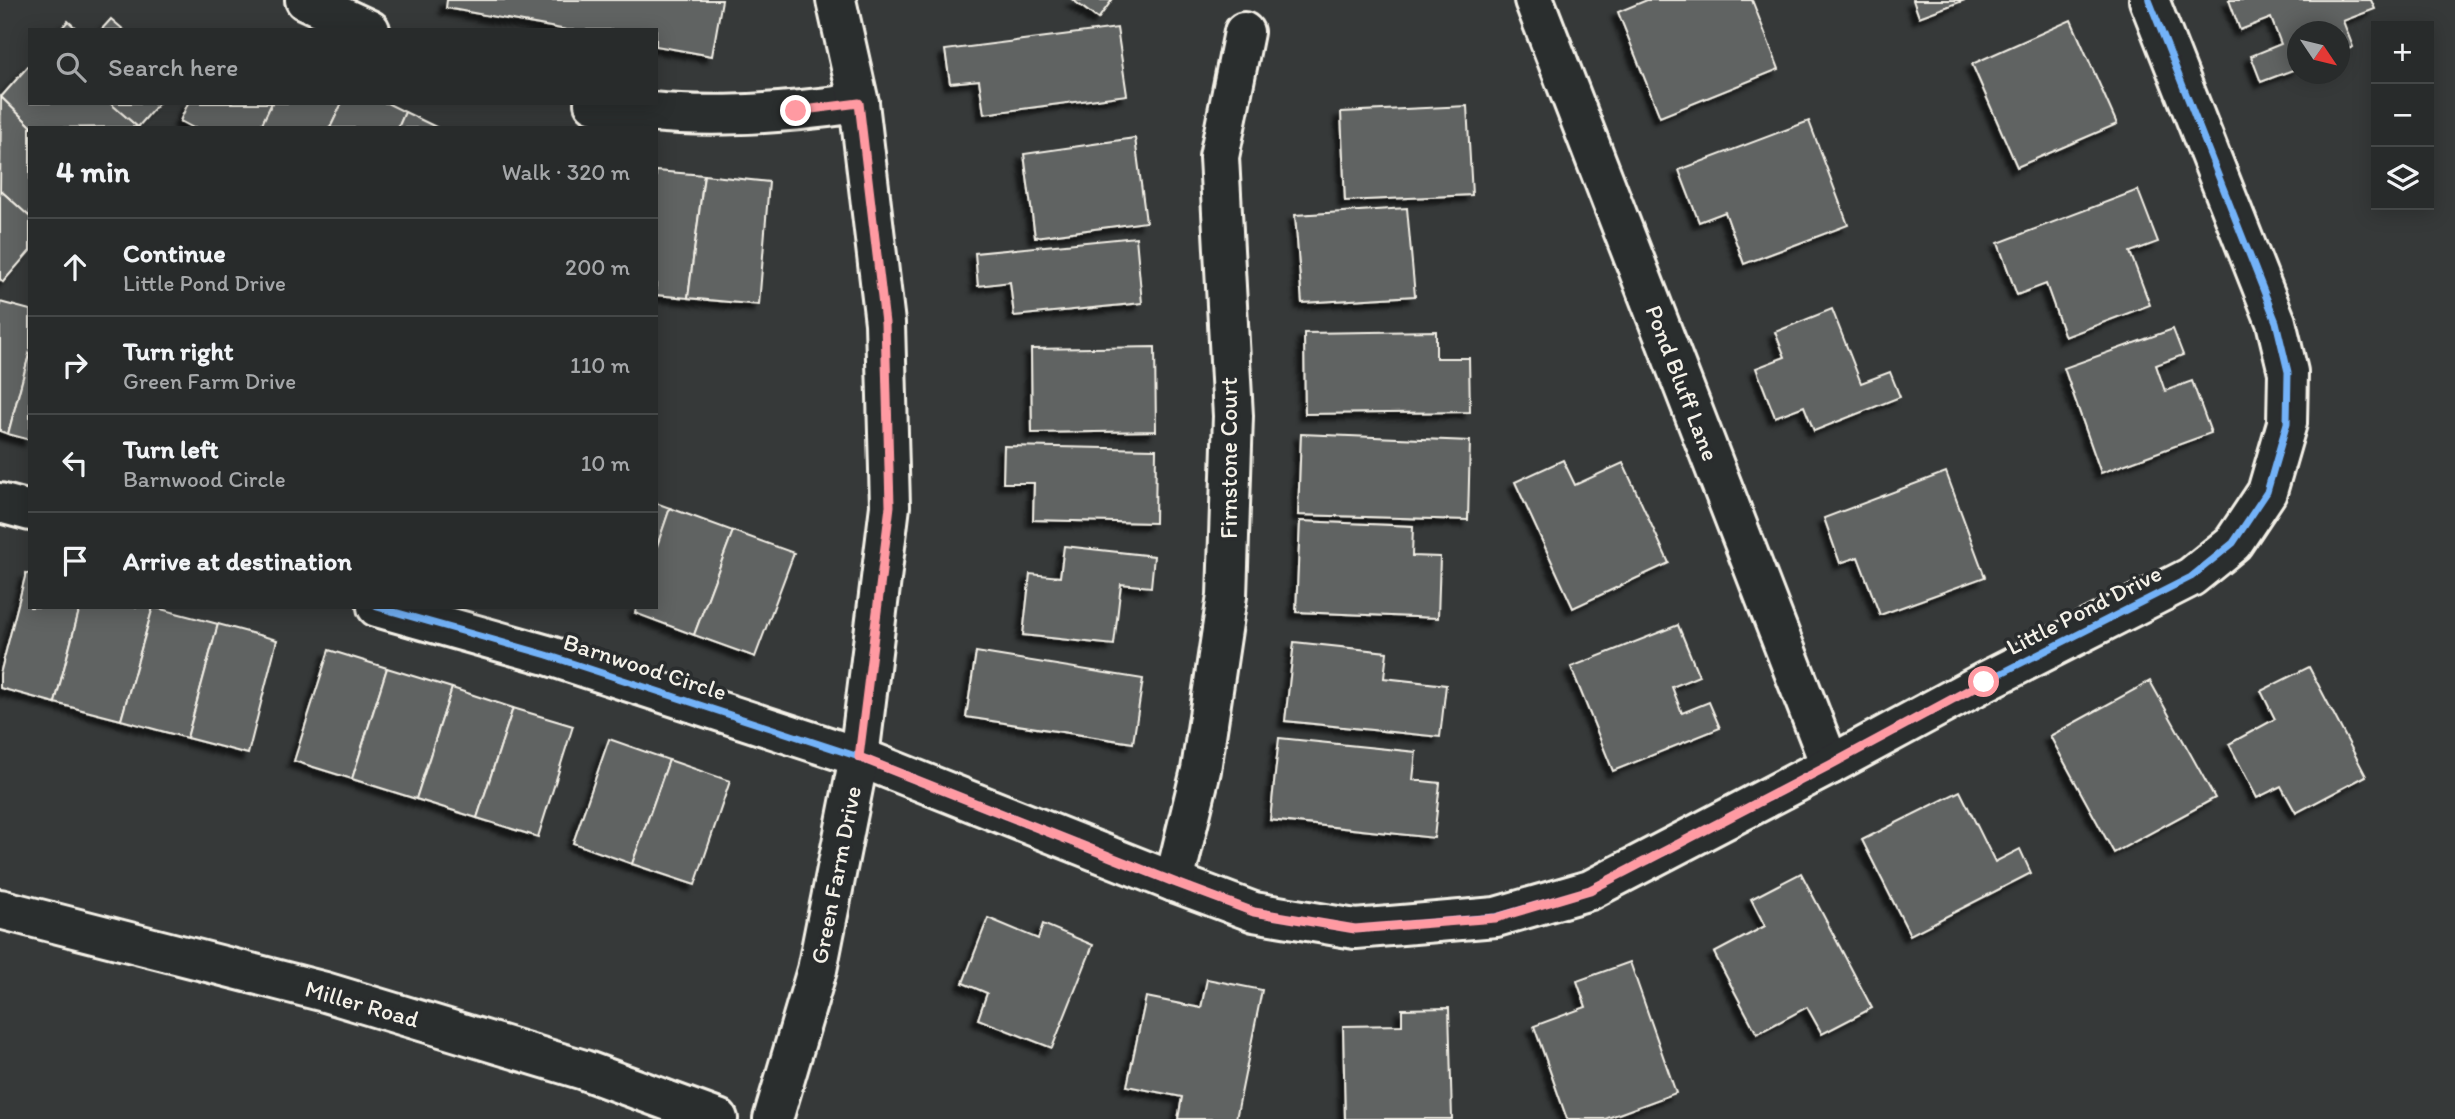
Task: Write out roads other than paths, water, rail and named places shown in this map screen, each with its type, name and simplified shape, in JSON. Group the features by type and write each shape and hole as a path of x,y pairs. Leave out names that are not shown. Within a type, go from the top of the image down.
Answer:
{"street":[{"path":"305,0 366,28"},
{"name":"Green Farm Drive","path":"773,1119 817,970 859,757 890,506 885,323 859,103 836,0"},
{"name":"Pond Bluff Lane","path":"1534,0 1830,765"},
{"name":"Little Pond Drive","path":"859,757 1254,912 1355,929 1496,918 1590,890 1984,682 2192,577 2232,543 2267,492 2287,423 2288,372 2276,322 2149,0"},
{"name":"Firnstone Court","path":"1174,882 1201,770 1227,596 1233,416 1219,157 1244,32"},
{"path":"604,105 699,114 796,111 859,103"},
{"path":"0,503 28,510"},
{"name":"Barnwood Circle","path":"384,609 547,655 859,757"},
{"name":"Miller Road","path":"0,909 325,992 584,1070 718,1119"}]}
